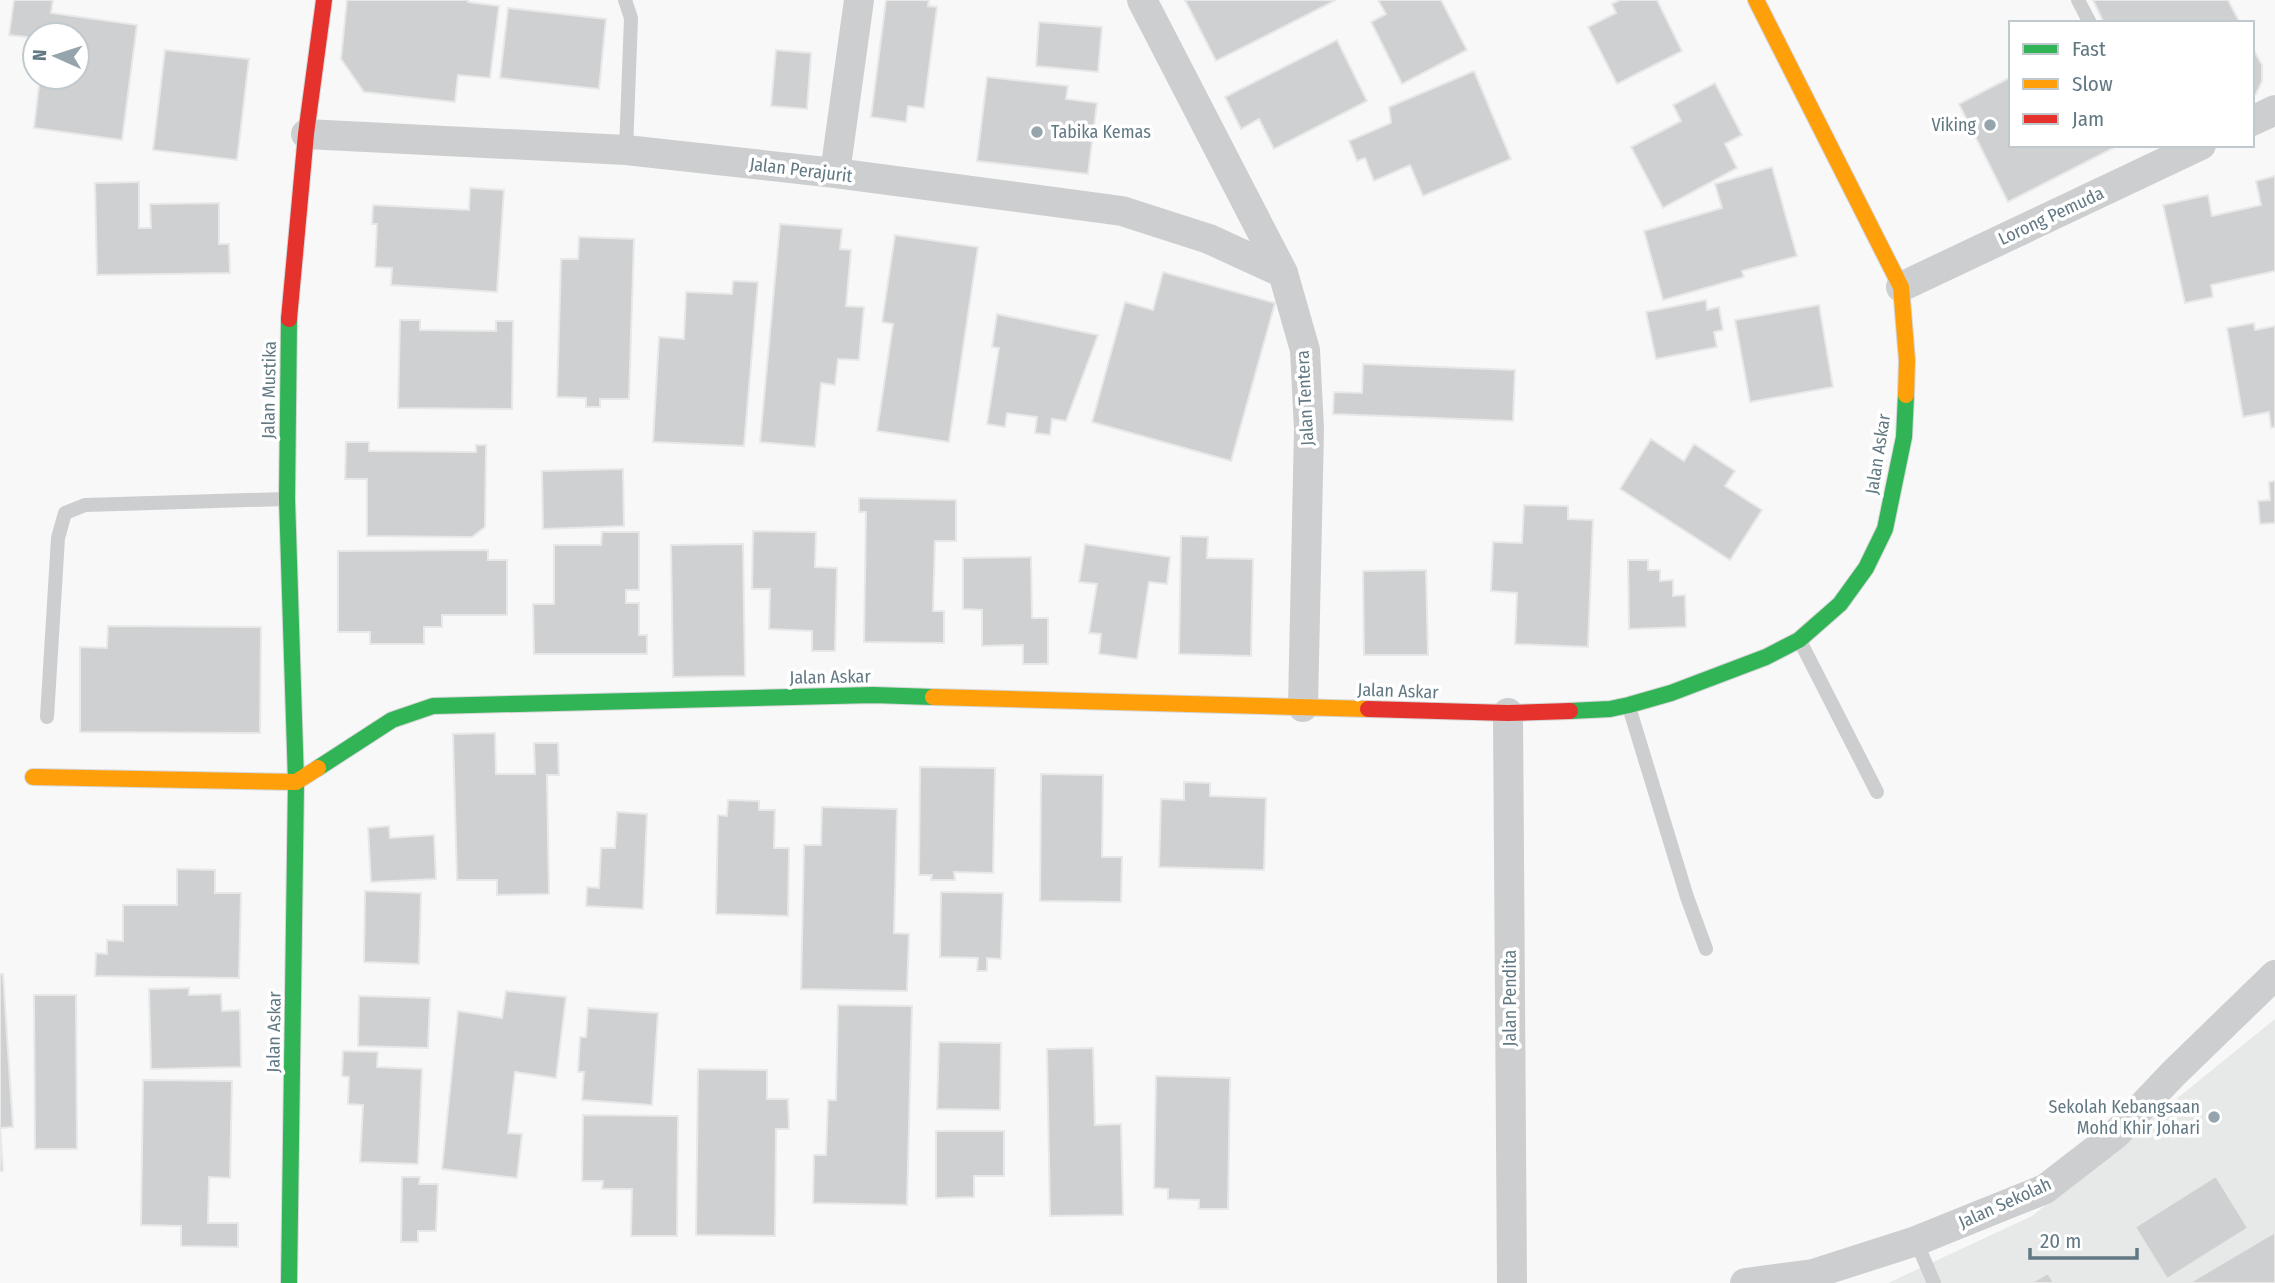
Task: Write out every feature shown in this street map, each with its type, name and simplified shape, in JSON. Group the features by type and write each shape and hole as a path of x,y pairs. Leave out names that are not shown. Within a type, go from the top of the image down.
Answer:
{"street":[{"name":"Jalan Mustika","path":"296,782 287,499 289,314 306,134 324,0"},
{"path":"835,173 859,0"},
{"name":"Jalan Tentera","path":"1142,0 1283,273 1305,350 1309,429 1304,707"},
{"name":"Jalan Askar","path":"289,1283 296,782 392,720 433,706 873,695 1508,713 1610,709 1671,693 1766,657 1799,640 1840,604 1866,568 1885,529 1904,437 1907,359 1901,287 1755,0"},
{"path":"2254,120 2275,110"},
{"name":"Jalan Perajurit","path":"306,134 626,150 835,173 1122,211 1209,239 1283,273"},
{"name":"Lorong Pemuda","path":"1901,287 2160,154 2192,147"},
{"name":"Jalan Pendita","path":"1508,713 1512,1283"},
{"path":"33,778 296,782"},
{"name":"Jalan Sekolah","path":"1745,1283 1813,1274 1916,1241 2045,1189 2116,1134 2173,1074 2275,975"}],"lane":[{"path":"625,0 631,18 626,150"},
{"path":"2078,0 2089,21"},
{"path":"47,717 58,538 65,513 85,505 287,499"},
{"path":"1799,640 1877,792"},
{"path":"1629,705 1687,897 1706,949"},
{"path":"1916,1241 1934,1283"}],"shaded area":[{"name":"Sekolah Kebangsaan Mohd Khir Johari","path":"2275,1019 2275,1283 1888,1283 2032,1216"}],"building":[{"path":"14,0 53,0 51,13 137,25 122,140 34,128 38,91 91,91 91,21 21,21 21,36 9,35"},
{"path":"347,0 468,0 499,6 490,78 458,75 455,102 364,92 341,59"},
{"path":"886,0 929,0 928,6 937,7 924,108 908,106 906,122 871,117"},
{"path":"1185,0 1336,0 1216,61"},
{"path":"1378,0 1441,0 1467,50 1402,84 1371,22 1386,14"},
{"path":"1620,0 1657,0 1682,51 1617,84 1588,27 1616,13 1612,4"},
{"path":"2093,0 2228,0 2239,21 2103,21"},
{"path":"508,8 606,19 599,89 500,78"},
{"name":"Tabika Kemas","path":"1039,22 1102,27 1098,72 1036,66"},
{"path":"1337,40 1367,101 1274,149 1259,119 1241,129 1225,97"},
{"path":"165,50 249,59 237,160 153,150"},
{"path":"776,50 811,53 807,109 771,106"},
{"path":"2254,51 2262,65 2262,81 2254,95"},
{"path":"1474,71 1511,159 1423,196 1410,165 1374,181 1365,158 1357,161 1349,141 1391,123 1389,107"},
{"name":"Tabika Kemas","path":"987,77 1068,86 1066,99 1097,103 1088,174 977,161"},
{"name":"Viking","path":"2009,78 2009,147 2115,147 2008,202 1959,104"},
{"path":"1715,83 1742,135 1725,144 1737,168 1663,208 1631,147 1681,121 1673,105"},
{"path":"1772,167 1797,256 1742,271 1744,277 1663,300 1644,231 1722,208 1715,184"},
{"path":"2275,176 2275,271 2211,285 2213,297 2185,303 2163,205 2208,195 2212,216 2261,205 2256,181"},
{"path":"139,182 139,228 151,228 150,204 219,203 219,244 229,244 230,273 97,275 95,183"},
{"path":"470,188 504,190 497,292 391,285 392,268 375,267 377,224 372,224 373,205 469,210"},
{"path":"780,224 842,229 840,249 851,250 846,306 864,307 859,360 838,359 835,385 821,383 815,447 760,442"},
{"path":"895,235 978,247 949,442 877,431 893,324 882,322"},
{"path":"579,237 634,239 629,399 600,399 600,407 586,407 586,398 557,397 561,259 578,259"},
{"path":"1163,272 1275,303 1231,461 1092,422 1125,302 1153,310"},
{"path":"733,281 758,282 744,446 653,442 659,337 684,339 686,292 732,294"},
{"path":"1706,300 1707,310 1719,307 1723,330 1714,332 1717,347 1656,359 1646,312"},
{"path":"1819,305 1833,387 1750,402 1735,320"},
{"path":"997,314 1098,335 1066,421 1052,419 1050,435 1035,433 1037,417 1007,413 1005,427 987,424 999,348 992,347"},
{"path":"400,320 420,320 420,330 496,331 496,321 513,321 512,409 398,408"},
{"path":"2254,323 2255,330 2275,326 2275,427 2271,428 2269,412 2243,417 2227,328"},
{"path":"1363,364 1515,370 1513,421 1333,414 1334,392 1362,393"},
{"path":"1651,439 1684,461 1694,444 1735,471 1725,486 1762,510 1730,560 1620,489"},
{"path":"346,442 369,442 369,451 476,452 476,445 486,445 485,527 472,537 367,536 367,479 345,479"},
{"path":"623,469 624,526 543,529 542,471"},
{"path":"2275,481 2275,523 2260,524 2258,501 2270,500 2269,482"},
{"path":"859,498 956,500 956,541 935,541 933,611 944,611 944,643 864,642 866,512 859,512"},
{"path":"1524,505 1568,506 1568,519 1593,520 1588,647 1515,644 1517,593 1491,591 1493,542 1522,543"},
{"path":"753,531 816,532 815,567 837,568 835,651 812,651 812,631 769,629 770,589 752,589"},
{"path":"602,532 639,532 639,590 626,590 626,603 639,603 639,635 647,635 647,654 534,654 533,604 554,604 554,545 601,545"},
{"path":"1181,536 1208,537 1207,558 1253,559 1251,656 1179,654"},
{"path":"743,544 745,676 673,677 671,545"},
{"path":"1085,544 1170,557 1167,584 1149,582 1137,659 1099,654 1101,634 1089,633 1097,584 1079,582"},
{"path":"488,550 488,560 507,560 507,615 442,615 442,627 424,627 424,644 370,644 370,632 338,632 338,551"},
{"path":"1031,557 1032,618 1048,618 1048,664 1023,664 1023,645 982,646 982,610 963,609 963,558"},
{"path":"1628,560 1648,560 1648,570 1660,570 1660,581 1673,580 1673,596 1685,595 1686,627 1629,629"},
{"path":"1426,570 1428,655 1364,655 1363,571"},
{"path":"108,626 261,627 260,733 80,732 80,647 107,648"},
{"path":"495,733 496,774 535,774 534,743 558,743 559,775 547,775 549,894 497,895 497,880 457,880 453,734"},
{"path":"920,767 995,768 993,873 954,872 955,880 931,880 932,875 919,875"},
{"path":"1041,774 1103,775 1102,857 1122,857 1121,902 1040,901"},
{"path":"1184,782 1210,783 1210,796 1266,798 1264,870 1159,867 1161,799 1184,800"},
{"path":"728,800 759,801 759,810 775,810 774,848 789,848 788,916 716,914 718,815 727,816"},
{"path":"822,807 897,809 894,933 909,934 907,991 801,989 804,845 821,845"},
{"path":"617,812 647,814 643,909 586,906 587,887 599,888 601,848 615,848"},
{"path":"389,826 390,838 434,835 436,879 371,882 368,828"},
{"path":"177,869 215,870 215,893 241,893 239,978 95,976 96,953 107,954 107,940 123,941 123,905 177,905"},
{"path":"365,891 421,893 419,964 364,962"},
{"path":"941,892 1003,893 1001,959 987,958 987,971 977,971 978,958 940,957"},
{"path":"0,974 3,974 13,1127 0,1128"},
{"path":"189,988 189,995 221,994 222,1011 240,1010 241,1067 151,1069 149,989"},
{"path":"506,991 566,997 556,1078 515,1072 508,1133 522,1134 517,1178 442,1169 458,1011 502,1018"},
{"path":"34,995 76,995 77,1149 35,1149"},
{"path":"359,996 430,998 428,1048 358,1046"},
{"path":"838,1005 912,1006 907,1205 813,1203 814,1155 826,1155 828,1100 836,1100"},
{"path":"588,1008 658,1013 652,1105 582,1100 584,1072 578,1072 580,1037 586,1037"},
{"path":"939,1042 1001,1043 1000,1110 937,1109"},
{"path":"1093,1048 1095,1125 1121,1124 1123,1215 1050,1216 1047,1049"},
{"path":"343,1051 378,1052 377,1067 422,1069 418,1164 360,1162 363,1105 348,1104 349,1077 342,1076"},
{"path":"698,1069 767,1070 767,1099 788,1099 789,1129 776,1129 775,1236 696,1235"},
{"path":"1156,1076 1230,1078 1228,1209 1199,1209 1199,1200 1168,1199 1168,1189 1154,1188"},
{"path":"143,1080 232,1081 230,1178 209,1177 208,1223 238,1223 238,1247 181,1246 181,1226 141,1225"},
{"path":"583,1115 678,1116 677,1236 631,1236 632,1189 602,1189 603,1181 582,1181"},
{"path":"0,1128 3,1171 0,1171"},
{"path":"936,1131 1004,1131 1004,1176 974,1176 974,1197 936,1198"},
{"path":"2216,1176 2248,1228 2167,1279 2135,1227"},
{"path":"402,1177 420,1177 419,1184 438,1184 436,1231 418,1231 418,1242 401,1242"},
{"path":"2275,1232 2275,1283 2189,1283"},
{"path":"2048,1273 2054,1283 2031,1283"}],"traffic: fast":[{"path":"289,319 287,499 296,782 289,1283"},
{"path":"1570,711 1629,705 1671,693 1766,657 1799,640 1840,604 1866,568 1885,529 1904,437 1906,395"},
{"path":"318,768 392,720 433,706 873,695 933,697"}],"traffic: slow":[{"path":"1756,0 1901,287 1907,360 1906,395"},
{"path":"933,697 1368,709"},
{"path":"33,777 296,782 318,768"}],"traffic: jam":[{"path":"289,319 306,134 324,0"},
{"path":"1368,709 1508,713 1570,711"}],"place":[{"name":"Viking","path":"1990,125"},
{"name":"Tabika Kemas","path":"1037,132"},
{"name":"Sekolah Kebangsaan Mohd Khir Johari","path":"2214,1117"}]}
